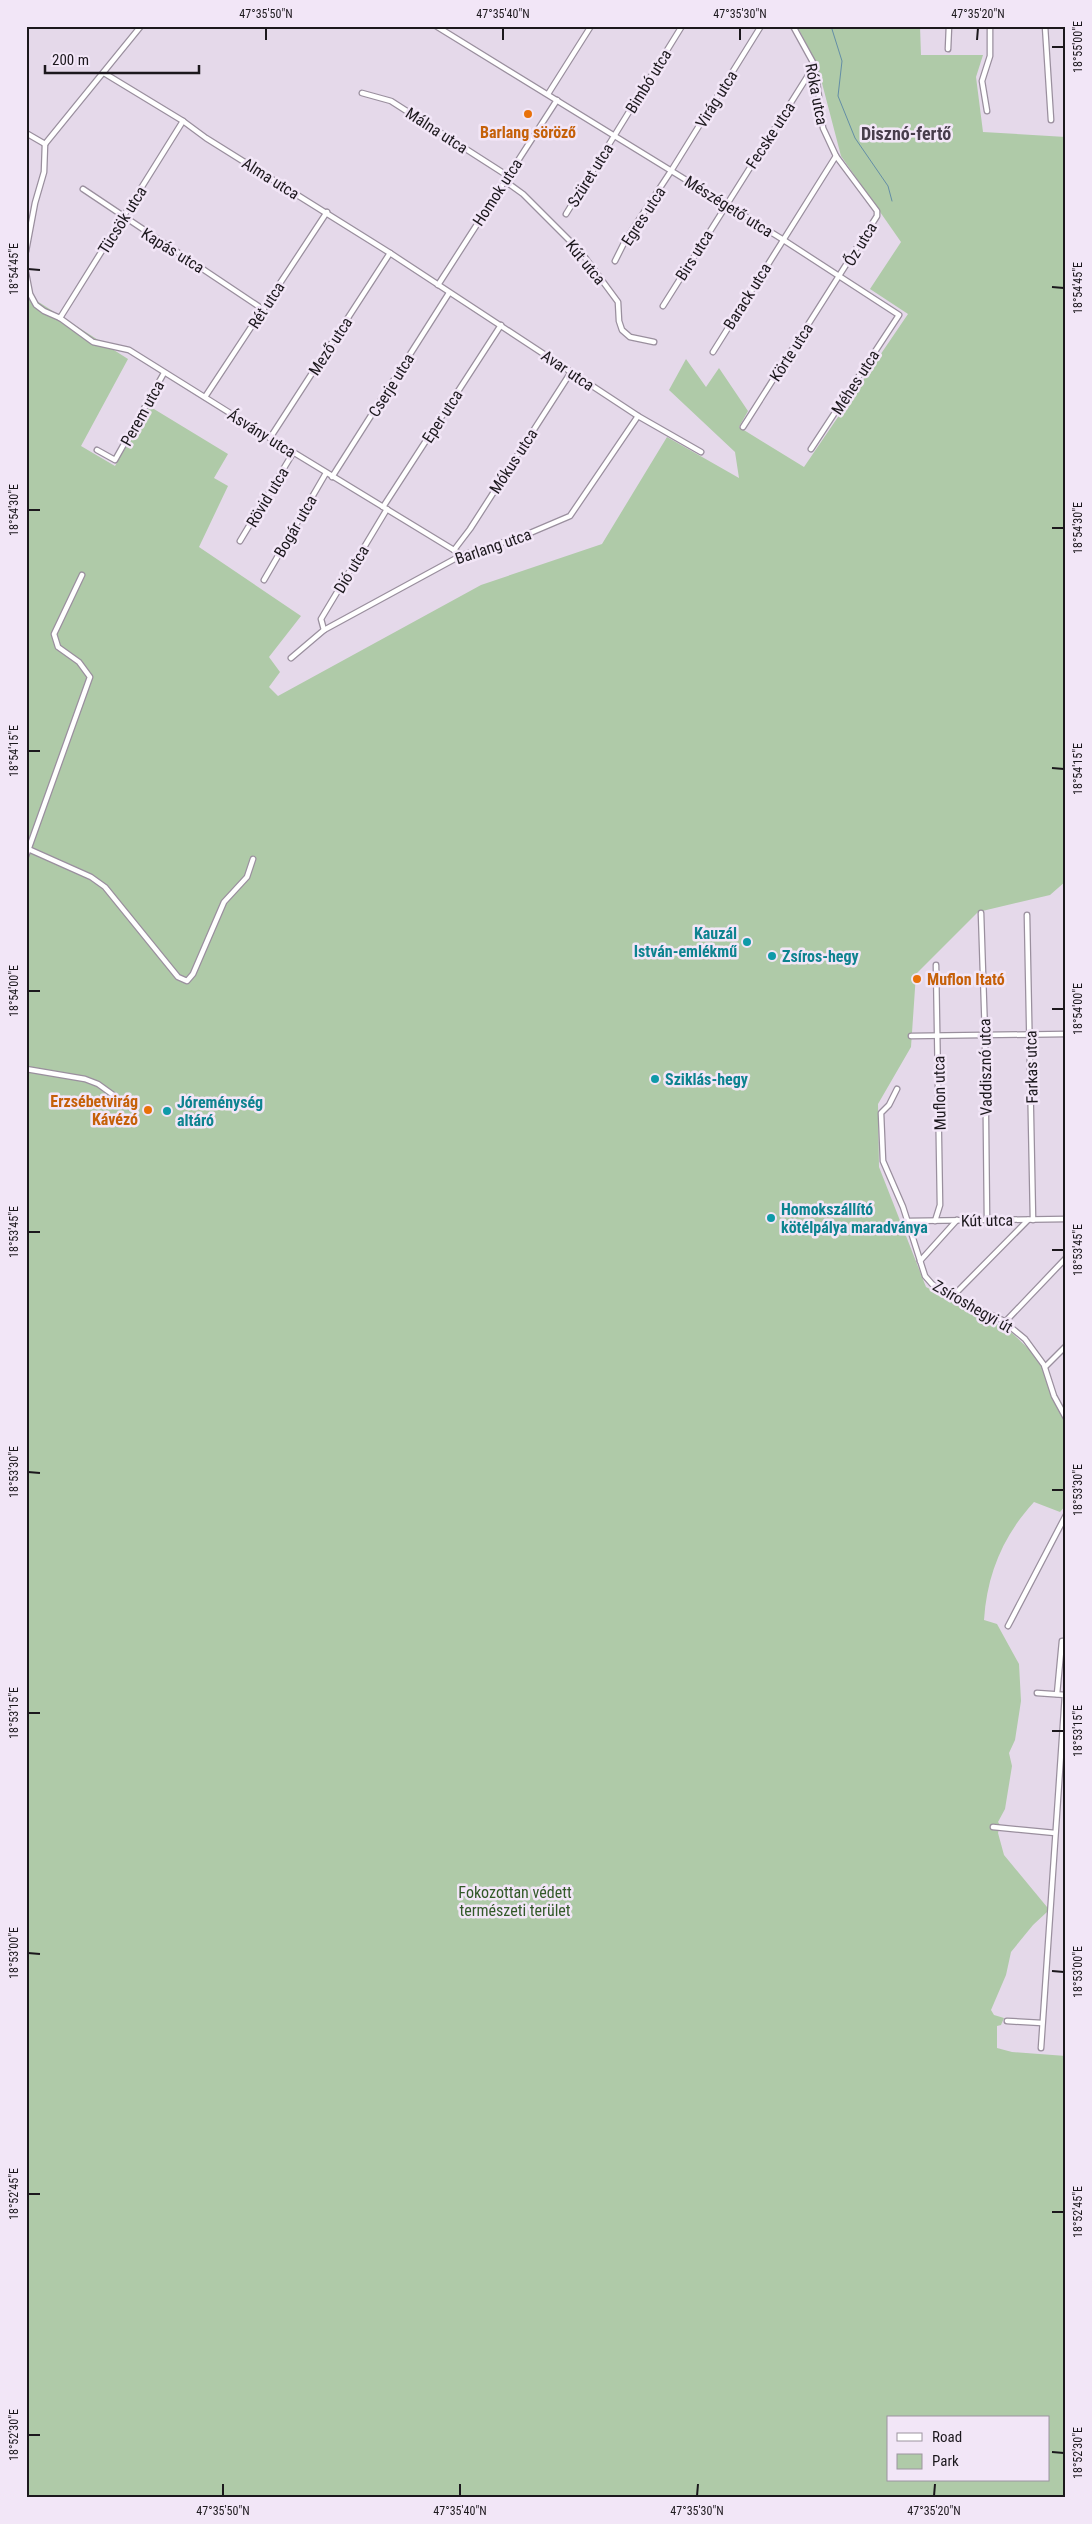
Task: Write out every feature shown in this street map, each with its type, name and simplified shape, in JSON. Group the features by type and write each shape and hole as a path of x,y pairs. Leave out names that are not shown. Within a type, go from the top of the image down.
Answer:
{"street":[{"path":"26,250 35,203 44,172 45,144 141,26"},
{"name":"Mészégető utca","path":"436,26 460,43 548,94 782,239 899,315"},
{"path":"548,94 590,26"},
{"name":"Bimbó utca","path":"614,136 682,26"},
{"name":"Virág utca","path":"672,171 761,26"},
{"name":"Róka utca","path":"793,26 815,66 821,120 836,156 877,211"},
{"path":"948,49 949,26"},
{"path":"987,110 982,80 990,56 990,26"},
{"path":"1045,26 1051,120"},
{"name":"Fecske utca","path":"726,205 815,66"},
{"name":"Alma utca","path":"104,73 327,212 438,285"},
{"name":"Málna utca","path":"362,93 391,101 508,176"},
{"name":"Homok utca","path":"438,285 557,100"},
{"name":"Tücsök utca","path":"60,318 183,121"},
{"path":"26,134 45,144"},
{"name":"Szüret utca","path":"566,214 614,136"},
{"name":"Barack utca","path":"713,352 782,239 836,156"},
{"name":"Egres utca","path":"615,261 629,234 672,171"},
{"name":"Kút utca","path":"504,182 523,194 581,252 618,302 619,321 622,330 630,337 654,342"},
{"name":"Kapás utca","path":"83,189 123,218 264,310"},
{"name":"Birs utca","path":"663,306 726,205"},
{"name":"Őz utca","path":"840,276 876,220 877,211"},
{"name":"Rét utca","path":"205,397 327,212"},
{"name":"Mező utca","path":"270,438 390,253"},
{"name":"Ásvány utca","path":"26,273 30,294 36,305 44,311 60,318 93,342 129,350 293,453 462,555"},
{"name":"Körte utca","path":"742,427 840,276"},
{"name":"Avar utca","path":"438,285 638,416 701,452"},
{"name":"Cserje utca","path":"332,477 449,292"},
{"name":"Méhes utca","path":"812,449 899,315"},
{"name":"Eper utca","path":"385,508 501,325"},
{"name":"Mókus utca","path":"454,550 470,529 571,372"},
{"name":"Perem utca","path":"96,450 115,460 164,373"},
{"name":"Barlang utca","path":"290,658 324,630 462,555 523,536 570,516 638,416"},
{"name":"Rövid utca","path":"240,541 293,453"},
{"name":"Bogár utca","path":"264,580 326,473"},
{"name":"Dió utca","path":"324,630 321,618 385,508"},
{"path":"26,856 27,848 90,677 79,662 58,647 54,634 82,575"},
{"path":"27,848 91,877 105,887 178,977 187,981 193,974 224,902 247,877 253,859"},
{"name":"Vaddisznó utca","path":"981,913 985,1035 987,1220"},
{"name":"Farkas utca","path":"1028,914 1030,1220"},
{"name":"Muflon utca","path":"935,1221 940,1204 936,965"},
{"path":"911,1036 1066,1034"},
{"path":"26,1069 85,1079 98,1084 130,1107"},
{"name":"Zsíroshegyi út","path":"897,1089 889,1106 881,1113 882,1157 929,1281 952,1297 1005,1322 1028,1342 1045,1367 1054,1396 1066,1418"},
{"name":"Kút utca","path":"907,1221 1066,1219"},
{"path":"920,1260 957,1220"},
{"path":"952,1297 1030,1220"},
{"path":"1005,1322 1066,1258"},
{"path":"1045,1367 1066,1346"},
{"path":"1008,1626 1066,1515"},
{"path":"1057,1694 1064,1641"},
{"path":"1037,1693 1065,1695 1040,2048"},
{"path":"992,1827 1055,1833"},
{"path":"1008,2021 1042,2023"}],"green space":[{"name":"Fokozottan védett természeti terület","path":"797,26 920,26 921,55 983,55 976,77 983,132 1066,137 1066,881 1050,895 978,912 916,974 911,1047 878,1104 879,1167 926,1287 1009,1330 1038,1358 1044,1368 1052,1397 1066,1422 1066,1505 1060,1512 1034,1502 1023,1515 998,1556 989,1587 984,1620 997,1624 1019,1664 1021,1701 1015,1740 1009,1753 1012,1766 1005,1809 998,1822 1000,1825 998,1833 1004,1855 1047,1907 1047,1912 1033,1925 1011,1952 1006,1975 991,2010 994,2015 1004,2018 1001,2025 997,2026 997,2048 1012,2052 1066,2056 1066,2498 26,2498 26,294 128,359 81,446 115,466 149,406 228,454 214,478 228,486 199,547 301,616 269,657 280,672 269,687 278,696 481,585 602,544 667,437 739,478 735,452 669,390 686,359 706,387 719,368 748,411 739,427 804,467 908,314 870,289 901,242 841,156 817,64"}],"waterway":[{"path":"831,26 842,61 838,96 855,138 888,186 892,201"}],"place":[{"name":"Barlang söröző","path":"528,114"},
{"name":"Kauzál István-emlékmű","path":"747,942"},
{"name":"Zsíros-hegy","path":"772,956"},
{"name":"Muflon Itató","path":"917,979"},
{"name":"Sziklás-hegy","path":"655,1079"},
{"name":"Erzsébetvirág Kávézó","path":"148,1110"},
{"name":"Jóreménység altáró","path":"167,1111"},
{"name":"Homokszállító kötélpálya maradványa","path":"771,1218"}],"district":[{"name":"Disznó-fertő","path":"906,134"}]}
